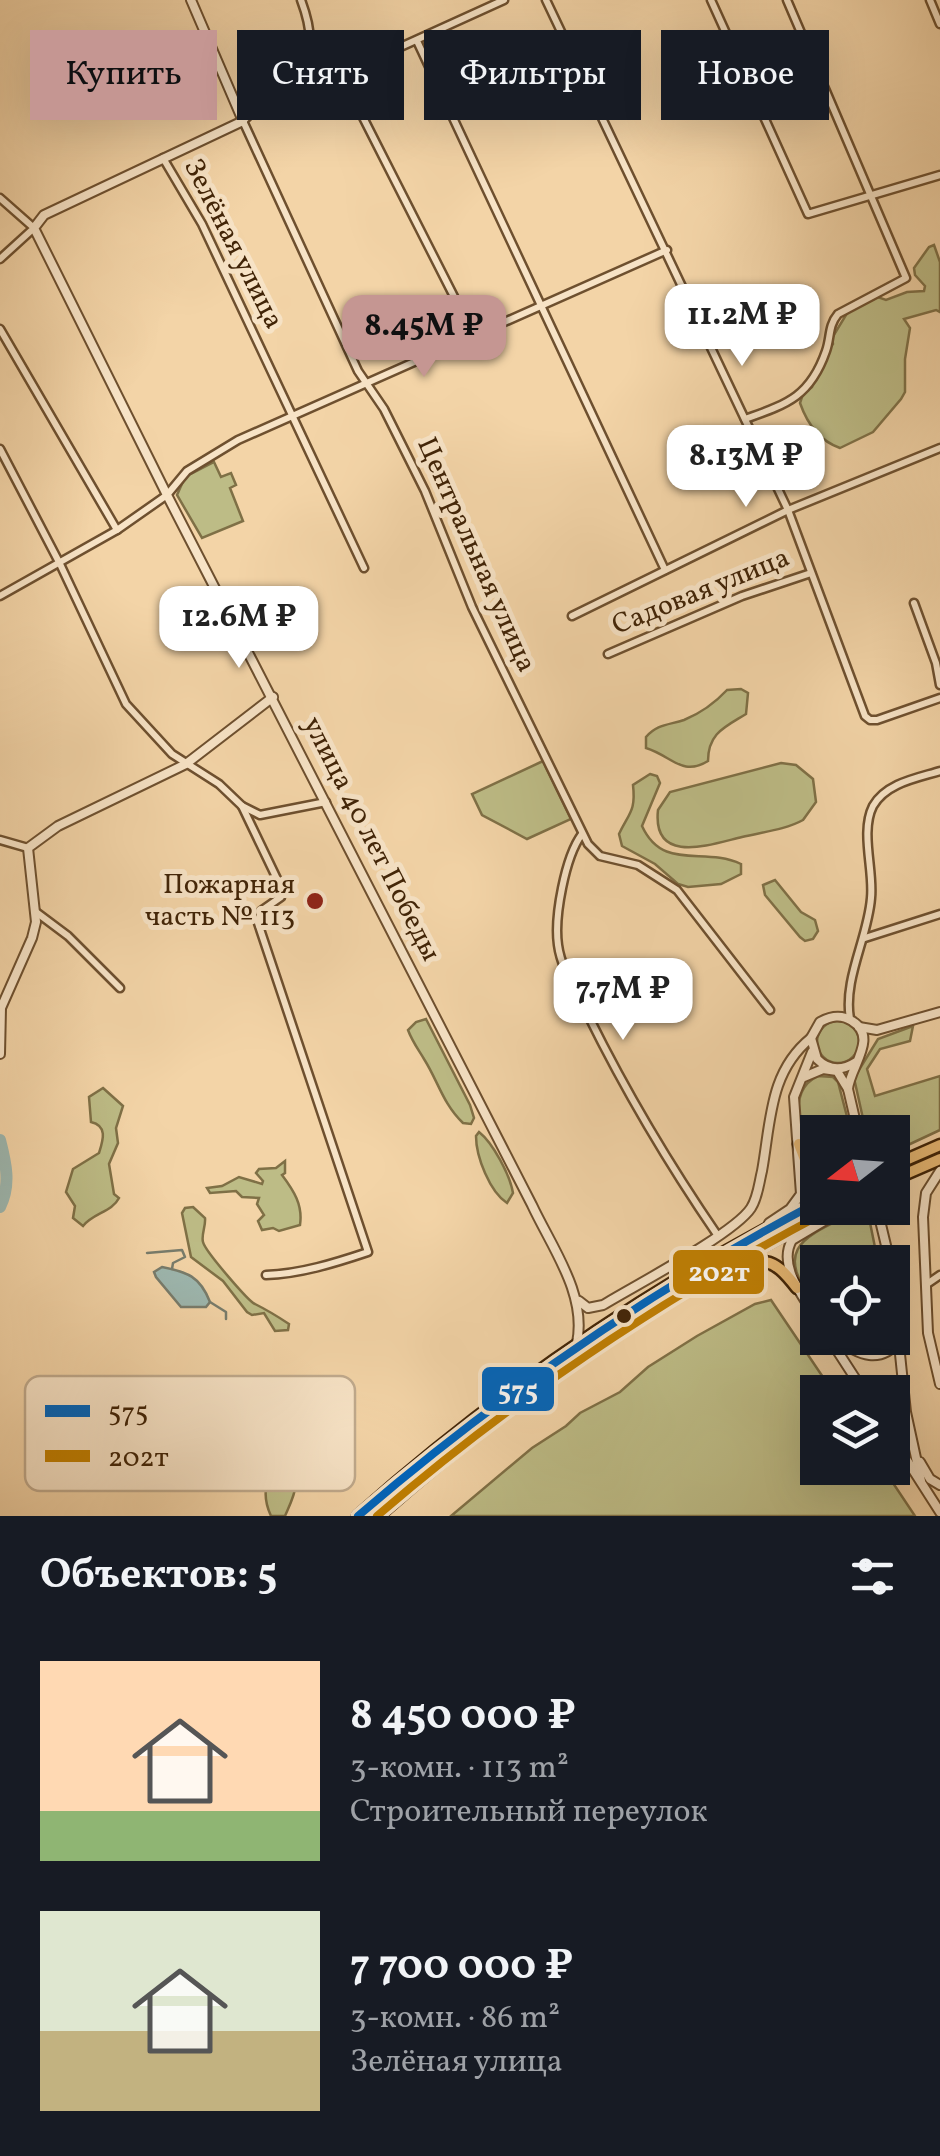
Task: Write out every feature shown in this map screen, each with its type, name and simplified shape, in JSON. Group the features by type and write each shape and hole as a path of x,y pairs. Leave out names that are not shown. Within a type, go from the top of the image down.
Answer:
{"highway":[{"path":"910,1158 940,1145"},
{"path":"910,1172 940,1160"},
{"path":"358,1516 461,1429 577,1343 736,1245 800,1211"},
{"path":"378,1516 528,1394 691,1286 804,1225"},
{"path":"691,1286 748,1263 767,1261 782,1268 797,1288"}],"street":[{"name":"Центральная улица","path":"192,0 242,121 366,384 405,450 453,554 472,607 582,834 600,856 638,865 681,893 770,1010"},
{"path":"301,0 311,30"},
{"path":"404,47 504,0"},
{"path":"546,0 788,510 865,716 877,720 940,698"},
{"path":"711,0 808,214 940,174"},
{"path":"746,419 796,401 824,358 830,324 838,314 906,278 787,0"},
{"path":"930,0 940,24"},
{"path":"417,41 665,570"},
{"path":"365,120 475,338"},
{"path":"0,259 44,215 242,121"},
{"name":"Зелёная улица","path":"163,158 202,224 364,568"},
{"name":"улица 40 лет Победы","path":"0,198 34,228 576,1298"},
{"path":"0,596 117,530 167,495 180,476 238,440 667,250"},
{"path":"0,329 117,530"},
{"path":"572,616 788,510 940,448"},
{"path":"0,450 60,564 126,704 155,738 186,764 219,784 242,806 260,814 328,802"},
{"name":"Садовая улица","path":"608,654 742,596 811,572"},
{"path":"914,603 936,663 940,686"},
{"path":"28,848 58,826 186,764 273,697"},
{"path":"850,1019 848,1000 872,890 870,814 878,798 892,788 940,771"},
{"path":"242,806 278,880 282,897 260,911 258,923 368,1252 333,1264 266,1275"},
{"path":"582,834 574,844 559,908 556,927 561,960 665,1158 718,1236"},
{"path":"0,840 28,848"},
{"path":"0,1054 1,1008 32,938 35,911 28,848"},
{"path":"35,911 68,936 120,988"},
{"path":"864,938 940,914"},
{"path":"576,1298 588,1308 603,1305 743,1218 755,1200 779,1078 788,1060 811,1038 820,1022 848,1000"},
{"path":"830,1017 850,1019 859,1027 877,1030 940,1012"},
{"path":"859,1027 864,1046"},
{"path":"848,1088 864,1046 877,1030"},
{"path":"811,1038 816,1060 841,1076 848,1088 854,1115"},
{"path":"736,1245 798,1202 802,1185 794,1097 812,1052"},
{"path":"802,1078 816,1070 841,1069 856,1062"},
{"path":"940,1171 931,1182 924,1205 931,1353 940,1384"},
{"path":"800,1292 787,1258 789,1245 820,1225"},
{"path":"927,1284 940,1275"},
{"path":"576,1298 580,1314 577,1343"},
{"path":"910,1440 920,1481"},
{"path":"910,1440 930,1479 940,1485"},
{"path":"910,1465 940,1512"}],"shaded area":[{"path":"934,245 940,262 940,312 904,319 910,328 905,392 873,432 840,448 833,445 815,430 800,403 812,387 815,367 833,344 832,338 852,305 872,295 886,300 924,291 914,268"},
{"path":"214,462 221,477 231,473 236,485 230,488 243,521 202,538 177,495 185,477"},
{"path":"727,690 748,693 746,714 714,737 708,761 684,766 646,748 646,737 654,730 696,714"},
{"path":"543,761 571,819 527,839 482,815 472,794"},
{"path":"781,763 796,765 813,779 816,802 803,820 701,846 674,845 664,839 658,810 670,792"},
{"path":"650,774 657,776 660,783 642,826 651,840 673,853 741,864 741,874 721,884 688,887 622,846 619,834 633,806 633,785"},
{"path":"775,880 801,912 815,920 818,931 813,939 805,941 800,937 765,895 763,885"},
{"path":"426,1019 470,1105 474,1118 471,1124 463,1123 450,1108 408,1030"},
{"path":"838,1021 853,1027 859,1042 853,1057 838,1063 823,1057 817,1042 823,1027"},
{"path":"913,1026 910,1041 880,1049 867,1069 875,1096 940,1076 940,1130 910,1144 910,1115 862,1115 854,1078 878,1039"},
{"path":"818,1076 833,1077 838,1082 847,1115 800,1115 800,1126 798,1107 807,1084"},
{"path":"103,1088 123,1106 116,1128 118,1143 109,1164 114,1194 119,1198 83,1226 73,1218 75,1206 66,1192 73,1169 99,1153 103,1134 91,1122 89,1097"},
{"path":"479,1132 495,1151 508,1177 513,1193 507,1203 495,1191 481,1164 476,1136"},
{"path":"285,1161 282,1175 297,1198 300,1225 279,1231 262,1230 258,1221 264,1215 257,1204 259,1198 242,1197 236,1191 210,1193 207,1188 239,1177 262,1184 256,1173 259,1169 276,1168"},
{"path":"193,1207 205,1218 203,1239 211,1255 251,1301 289,1324 288,1330 275,1331 264,1313 247,1312 223,1281 191,1257 182,1213"},
{"path":"830,1225 870,1225 875,1245 801,1245"},
{"path":"800,1247 800,1279 796,1268"},
{"path":"771,1300 800,1343 800,1355 808,1355 822,1375 800,1375 800,1485 894,1485 915,1516 451,1516 580,1413 620,1392 648,1367 697,1336 755,1304"},
{"path":"295,1491 285,1516 271,1516 266,1494"}],"water":[{"path":"162,1267 186,1273 197,1281 210,1302 206,1307 181,1307 156,1277 154,1272"}],"waterway":[{"path":"0,1140 6,1166 0,1207"},
{"path":"147,1253 182,1250 185,1257 173,1263 172,1269"},
{"path":"210,1302 226,1312 226,1319"}],"transit line":[{"name":"575","path":"358,1516 466,1428 579,1346 696,1271 800,1212"},
{"name":"202т","path":"377,1516 482,1430 592,1352 706,1279 802,1225"}],"place":[{"name":"Пожарная часть № 113","path":"315,901"}]}
